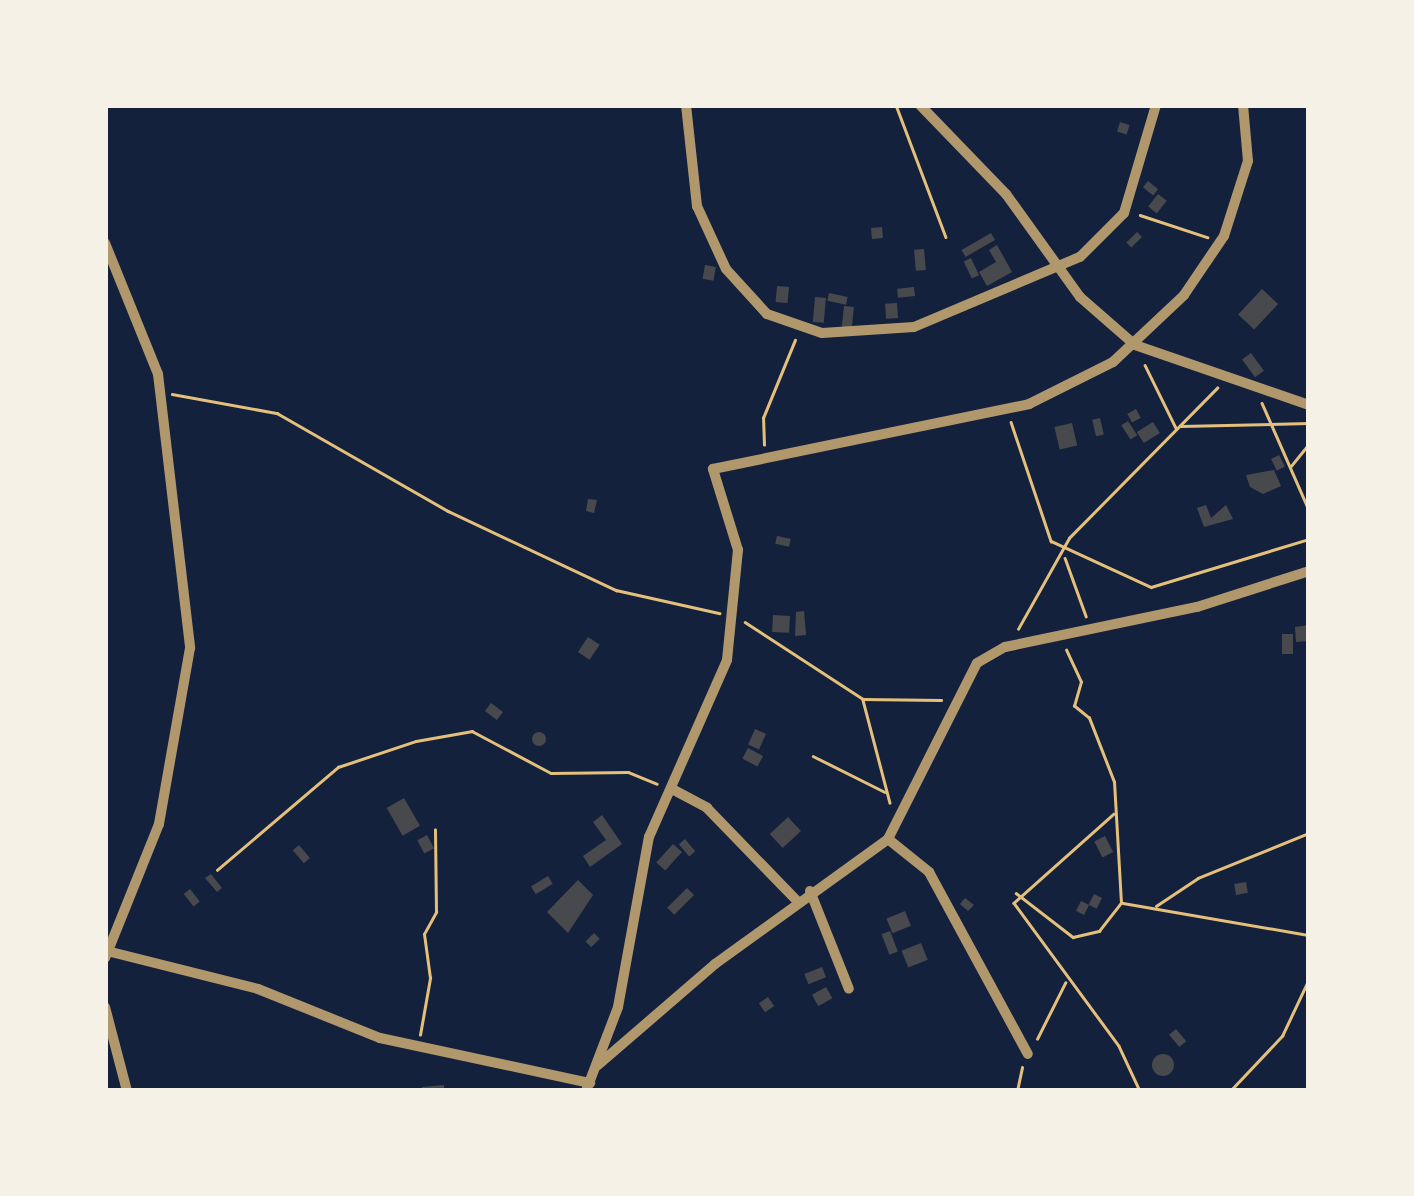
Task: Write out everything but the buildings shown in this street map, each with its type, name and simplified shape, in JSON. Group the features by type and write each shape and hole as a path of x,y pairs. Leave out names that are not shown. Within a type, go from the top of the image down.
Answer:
{"street":[{"path":"686,105 697,206 716,252 749,302 800,329 904,329 1059,271 1106,239 1124,213 1156,105"},
{"path":"920,105 1006,194 1059,271 1138,347 1226,380 1309,404"},
{"path":"105,243 161,392 190,648 182,728 159,824 106,955 212,975 420,1046 588,1089 618,1007 649,838 724,674 736,616 738,550 713,469 772,454 1005,410 1068,387 1138,347 1224,236 1248,161 1243,105"},
{"path":"597,1066 797,901 888,839 898,826 952,701 977,662 1005,647 1091,630 1309,570"},
{"path":"671,791 702,803 797,901"},
{"path":"888,839 929,872 1028,1054"},
{"path":"810,891 849,989"},
{"path":"105,1006 127,1091"}],"path":[{"path":"896,105 946,237"},
{"path":"1124,213 1224,236"},
{"path":"772,454 762,418 800,329"},
{"path":"1138,347 1178,428"},
{"path":"1005,647 1064,557 1066,545 1226,380"},
{"path":"1255,389 1309,510"},
{"path":"161,392 277,413 448,511 625,594 736,616 759,636 862,698 952,701"},
{"path":"1005,410 1046,534 1151,587 1309,540"},
{"path":"1178,428 1309,423"},
{"path":"1290,467 1309,444"},
{"path":"1064,557 1091,630"},
{"path":"1016,893 1073,937 1099,932 1122,903 1108,760 1074,706 1079,672 1056,636"},
{"path":"862,698 898,826"},
{"path":"217,870 338,767 462,732 542,770 583,779 636,773 671,791"},
{"path":"813,756 886,792"},
{"path":"1016,893 1115,812"},
{"path":"420,1046 435,830"},
{"path":"1156,906 1198,878 1309,833"},
{"path":"1016,893 1066,981 1119,1046 1140,1091"},
{"path":"1122,903 1309,936"},
{"path":"1230,1091 1282,1036 1309,979"},
{"path":"1017,1091 1028,1054 1066,981"}]}
